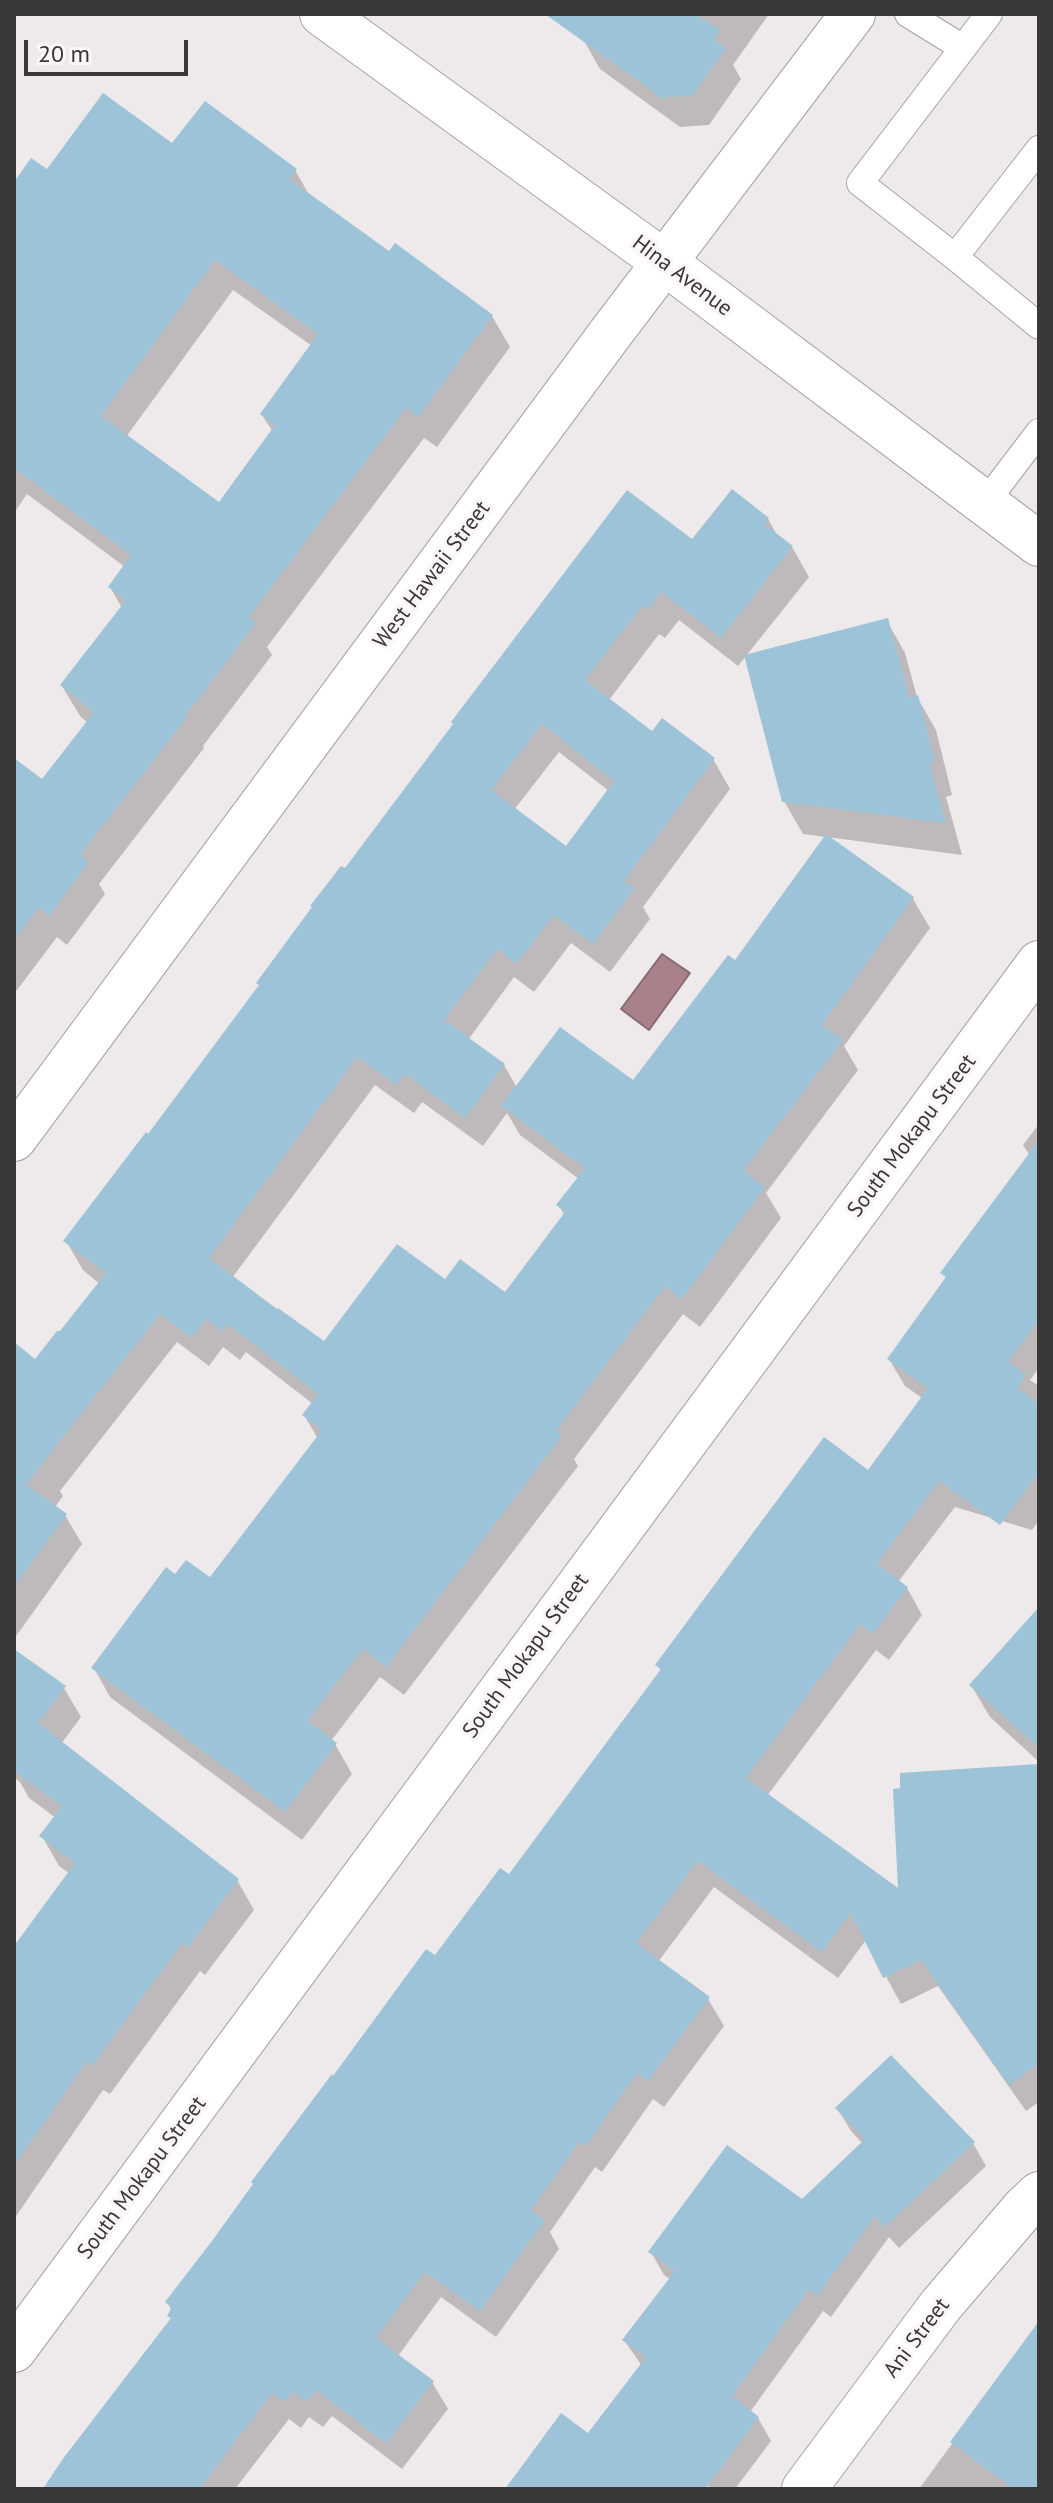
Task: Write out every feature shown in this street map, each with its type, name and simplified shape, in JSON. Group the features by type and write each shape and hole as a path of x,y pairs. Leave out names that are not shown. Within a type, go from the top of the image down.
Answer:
{"street":[{"name":"Hina Avenue","path":"322,14 664,262 1039,544"},
{"name":"West Hawaii Street","path":"14,1139 664,262 853,14"},
{"name":"South Mokapu Street","path":"14,2350 1039,963"},
{"name":"Ani Street","path":"804,2489 941,2305 1039,2194"}],"lane":[{"path":"908,14 963,48"},
{"path":"989,14 860,183 1039,326"},
{"path":"955,257 1039,149"},
{"path":"985,503 1039,432"}],"shaded area":[{"path":"662,954 690,973 649,1030 621,1009"}],"building":[{"path":"545,14 695,14 721,30 714,40 726,48 693,95 662,98"},
{"path":"103,93 172,143 205,101 297,169 289,179 389,251 395,243 493,315 418,417 406,408 249,617 256,623 80,855 89,862 49,916 39,907 14,940 14,758 42,779 94,712 60,685 126,600 108,587 131,555 14,468 14,182 31,158 47,169","holes":["215,260 318,334 260,414 275,425 219,502 101,416"]},
{"path":"732,489 769,518 764,524 793,546 721,638 661,592 648,610 642,606 585,680 652,731 662,718 715,758 624,881 635,888 593,944 554,915 516,964 497,949 444,1020 505,1064 465,1118 405,1074 396,1085 357,1057 209,1258 324,1341 397,1244 445,1279 460,1259 505,1292 565,1212 556,1205 585,1168 501,1106 560,1027 633,1080 728,955 735,960 826,834 914,897 822,1025 843,1040 743,1171 765,1187 682,1299 665,1286 556,1431 562,1436 386,1667 363,1649 307,1721 337,1743 285,1812 91,1668 166,1567 175,1574 186,1560 210,1577 322,1430 302,1415 318,1394 228,1324 223,1331 206,1319 191,1338 160,1314 26,1484 67,1514 14,1587 14,1342 35,1359 106,1273 63,1241 146,1132 148,1134 259,985 256,983 310,906 341,866 345,868 627,490 692,539","holes":["542,724 614,781 566,846 491,790"]},
{"path":"888,618 909,698 918,695 935,762 929,764 946,823 782,802 744,655"},
{"path":"1039,1140 1039,1320 1008,1362 1027,1375 1017,1388 1039,1404 1039,1472 1000,1525 939,1481 877,1564 908,1587 873,1634 860,1624 746,1778 898,1888 893,1789 900,1788 900,1773 1039,1764 1039,2064 1009,2085 921,1960 883,1978 851,1913 822,1952 698,1861 636,1943 710,1997 648,2081 637,2073 586,2146 579,2142 531,2210 545,2220 480,2311 425,2272 376,2338 434,2381 386,2443 316,2390 307,2402 293,2392 285,2402 272,2393 199,2489 43,2489 171,2318 167,2316 172,2307 165,2302 253,2184 251,2182 426,1949 435,1955 500,1868 509,1874 661,1669 655,1665 824,1437 868,1470 928,1388 887,1359 946,1277 940,1273"},
{"path":"1039,1607 1039,1748 969,1685"},
{"path":"14,1649 66,1686 38,1723 239,1879 188,1947 182,1943 92,2066 86,2062 14,2166 14,1946 75,1863 39,1836 62,1806 14,1771"},
{"path":"891,2055 975,2142 885,2227 875,2216 817,2296 809,2289 732,2396 759,2417 705,2489 505,2489 561,2413 588,2433 646,2357 622,2340 675,2271 648,2252 727,2145 802,2199 865,2139 835,2108"},
{"path":"1039,2321 1039,2489 1014,2489 950,2442"}]}
